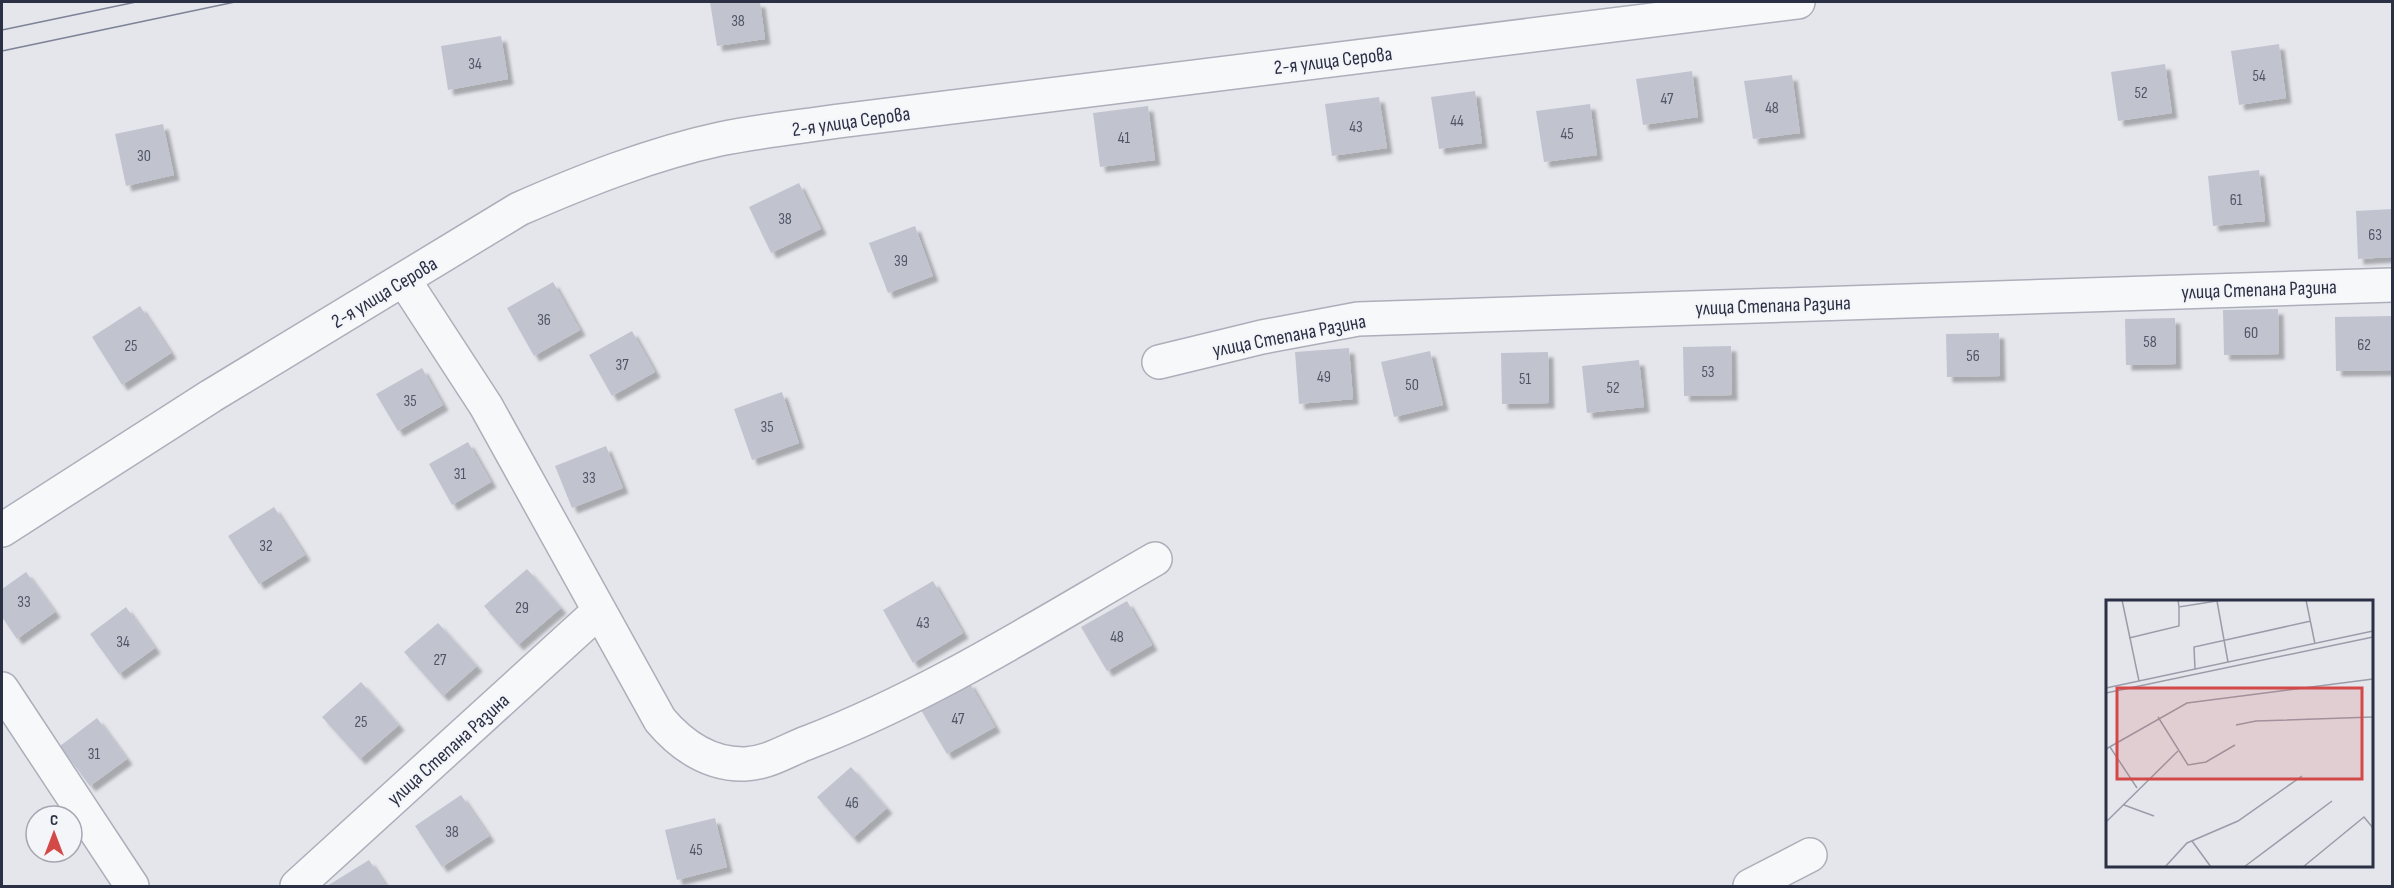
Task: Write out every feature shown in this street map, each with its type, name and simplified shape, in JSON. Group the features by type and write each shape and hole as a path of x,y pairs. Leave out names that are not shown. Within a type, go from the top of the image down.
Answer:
{"street":[{"name":"2-я улица Серова","path":"2,530 211,396 519,209 564,189 688,146 722,138 1798,2"},
{"path":"404,280 486,406 660,720 677,740 698,754 724,762 745,764 767,761 910,698 1155,559"},
{"name":"улица Степана Разина","path":"1159,362 1262,337 1358,319 2392,285"},
{"name":"улица Степана Разина","path":"297,886 599,611"},
{"path":"2,689 132,886"},
{"path":"1750,886 1810,855"}],"building":[{"path":"710,2 760,2 765,39 717,46"},
{"path":"501,36 508,79 448,90 441,46"},
{"path":"2279,44 2286,98 2239,105 2231,51"},
{"path":"2165,64 2172,113 2118,121 2111,72"},
{"path":"1692,71 1698,117 1643,125 1636,79"},
{"path":"1792,75 1800,133 1753,139 1744,81"},
{"path":"1475,91 1482,143 1439,149 1431,97"},
{"path":"1379,97 1387,148 1332,156 1325,104"},
{"path":"1590,104 1597,155 1544,162 1536,111"},
{"path":"1148,106 1155,160 1100,167 1093,113"},
{"path":"163,124 174,175 126,186 115,134"},
{"path":"2259,170 2265,221 2213,226 2208,176"},
{"path":"799,183 821,229 771,253 749,207"},
{"path":"2392,209 2392,257 2358,259 2356,211"},
{"path":"915,226 933,276 888,293 869,243"},
{"path":"553,282 580,330 534,356 507,308"},
{"path":"140,306 171,353 122,385 92,337"},
{"path":"2278,309 2279,354 2224,355 2223,310"},
{"path":"2392,316 2392,370 2336,371 2335,317"},
{"path":"2175,318 2176,364 2126,365 2125,319"},
{"path":"632,331 655,372 612,396 589,355"},
{"path":"1999,333 2000,376 1947,377 1946,334"},
{"path":"1731,346 1732,395 1684,396 1683,347"},
{"path":"1349,348 1353,399 1299,404 1295,352"},
{"path":"1430,351 1443,405 1394,417 1381,362"},
{"path":"1548,352 1549,403 1502,404 1501,353"},
{"path":"1639,360 1644,407 1587,413 1582,366"},
{"path":"422,368 443,405 398,431 376,394"},
{"path":"782,392 799,443 752,460 734,409"},
{"path":"468,442 491,482 452,505 429,464"},
{"path":"606,446 623,488 572,508 555,466"},
{"path":"274,507 305,555 259,584 228,536"},
{"path":"527,569 561,608 518,645 484,606"},
{"path":"26,572 55,612 17,639 2,617 2,589"},
{"path":"933,581 963,633 913,663 883,610"},
{"path":"1127,601 1152,645 1107,671 1081,627"},
{"path":"126,607 155,648 119,674 90,634"},
{"path":"438,623 477,666 443,696 404,652"},
{"path":"361,682 399,725 360,759 322,717"},
{"path":"969,682 995,727 947,754 921,710"},
{"path":"97,718 127,759 90,786 60,746"},
{"path":"851,767 887,808 853,838 817,797"},
{"path":"461,795 489,836 442,867 415,826"},
{"path":"715,818 727,867 677,880 665,830"},
{"path":"369,860 386,886 327,886"}],"tram line":[{"path":"2,30 136,2"},
{"path":"2,51 235,2"}]}
